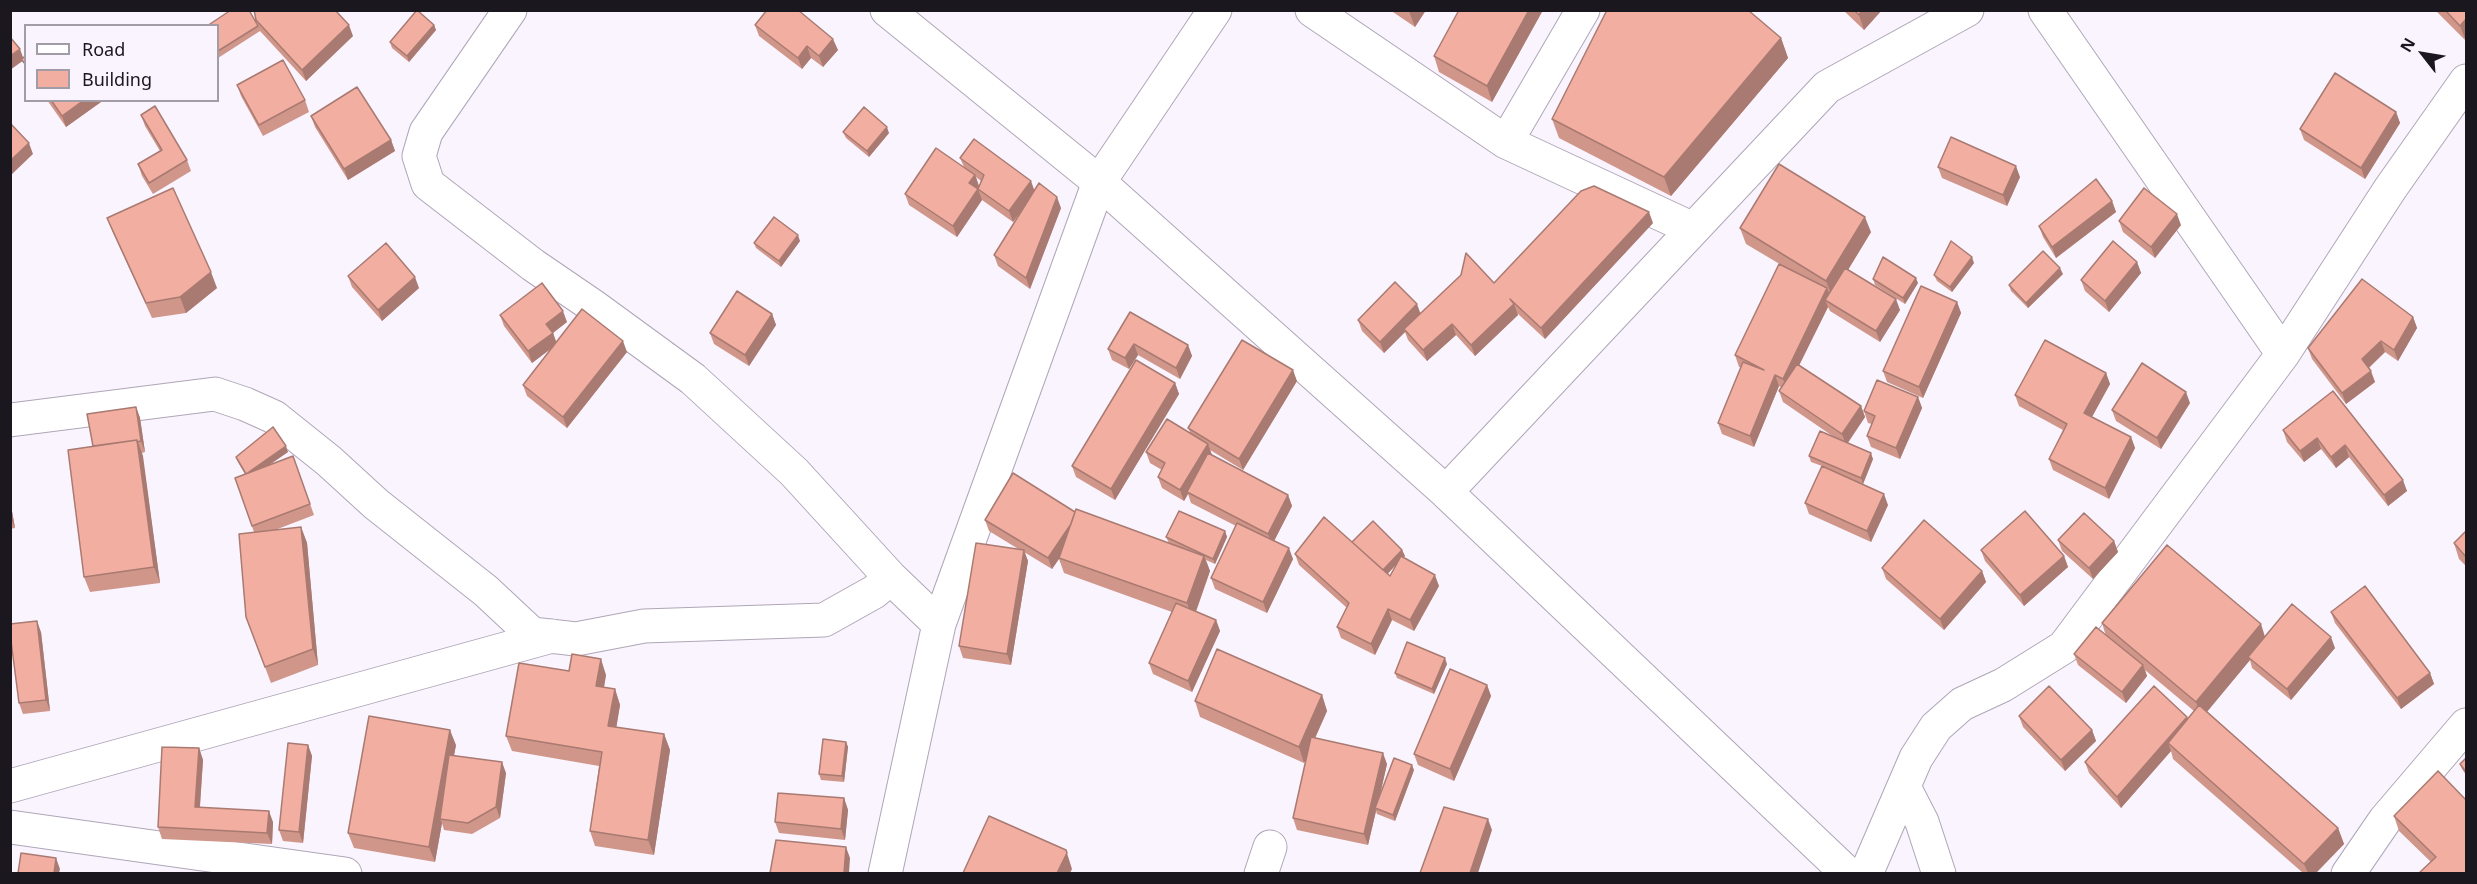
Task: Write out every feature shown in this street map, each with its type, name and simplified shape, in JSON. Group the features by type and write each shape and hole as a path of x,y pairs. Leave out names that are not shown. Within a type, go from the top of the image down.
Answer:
{"street":[{"path":"510,10 426,132 419,156 428,184 532,265 693,379 794,472 891,578 939,624"},
{"path":"887,10 1099,182 1446,492 1848,873"},
{"path":"885,873 939,624 1099,182 1215,10"},
{"path":"1312,10 1506,142 1694,229"},
{"path":"1506,142 1583,10"},
{"path":"1446,492 1827,87 1967,10"},
{"path":"2045,10 2283,354"},
{"path":"1866,873 1916,758 1936,727 1962,704 2003,685 2064,647 2283,354 2390,189 2466,81"},
{"path":"10,420 215,394 245,404 274,417 329,461 376,504 486,591 532,634 576,639 644,626 824,620 874,592 891,578"},
{"path":"10,786 552,636"},
{"path":"2348,873 2385,820 2466,725"},
{"path":"1904,787 1922,822 1939,873"},
{"path":"10,827 345,873"}],"building":[{"path":"231,10 249,10 258,26 219,50 219,24 210,24"},
{"path":"254,10 335,10 349,25 302,70 256,20"},
{"path":"417,10 434,25 407,56 390,42"},
{"path":"767,10 798,10 833,39 819,56 807,46 798,58 755,25"},
{"path":"1459,10 1529,10 1487,86 1434,56"},
{"path":"1607,10 1748,10 1781,38 1664,177 1552,119"},
{"path":"2445,10 2466,10 2466,19 2460,26"},
{"path":"10,37 20,49 10,56"},
{"path":"283,60 305,100 259,125 237,85"},
{"path":"2335,73 2396,112 2361,168 2300,129"},
{"path":"357,87 391,140 344,169 311,116"},
{"path":"52,102 81,102 62,116"},
{"path":"155,106 187,160 149,183 138,164 162,150 141,115"},
{"path":"864,107 887,127 867,151 843,132"},
{"path":"10,123 29,143 10,161"},
{"path":"1951,137 2016,166 2003,195 1938,167"},
{"path":"974,139 1031,181 1009,211 978,189 984,175 960,158"},
{"path":"936,148 975,175 969,183 978,189 953,226 905,194"},
{"path":"1779,164 1865,217 1826,281 1740,228"},
{"path":"2096,179 2112,201 2052,247 2039,226"},
{"path":"1039,183 1057,197 1026,278 994,255"},
{"path":"1594,186 1649,212 1541,328 1510,299 1514,304 1471,345 1452,324 1423,350 1404,329 1461,275 1466,253 1494,283 1581,191"},
{"path":"173,188 211,272 180,297 146,303 107,218"},
{"path":"2144,188 2177,214 2151,247 2119,221"},
{"path":"774,217 798,235 779,261 754,243"},
{"path":"1951,241 1972,257 1950,287 1934,275"},
{"path":"2113,241 2137,262 2105,301 2081,280"},
{"path":"386,243 415,277 378,310 348,276"},
{"path":"2043,251 2060,268 2026,303 2009,285"},
{"path":"1883,257 1916,278 1903,298 1873,279"},
{"path":"1779,264 1827,288 1783,379 1775,375 1750,436 1718,423 1743,362 1764,370 1735,355"},
{"path":"1845,268 1896,299 1876,331 1825,300"},
{"path":"2362,279 2413,317 2394,350 2381,341 2362,359 2371,371 2342,393 2308,348"},
{"path":"1395,282 1417,304 1380,342 1358,320"},
{"path":"542,283 563,311 546,324 553,333 528,351 500,315"},
{"path":"1921,286 1957,302 1919,387 1883,371"},
{"path":"737,291 772,314 745,355 710,333"},
{"path":"582,309 623,341 563,417 523,385"},
{"path":"1130,312 1188,345 1176,368 1134,344 1125,358 1108,349"},
{"path":"1242,340 1293,370 1239,459 1188,428"},
{"path":"2045,340 2106,373 2084,413 2131,437 2105,488 2049,459 2067,424 2015,395"},
{"path":"1136,360 1175,383 1111,489 1072,466"},
{"path":"2142,363 2186,392 2157,438 2112,410"},
{"path":"1797,364 1861,406 1842,434 1779,391"},
{"path":"1877,380 1918,397 1896,448 1867,436 1875,416 1864,411"},
{"path":"2333,391 2403,480 2384,495 2345,445 2331,457 2317,438 2300,451 2283,430"},
{"path":"136,407 141,441 93,446 87,414"},
{"path":"1167,419 1208,444 1180,490 1158,477 1165,463 1146,452"},
{"path":"273,427 286,446 246,474 236,457"},
{"path":"1820,431 1871,453 1861,478 1809,456"},
{"path":"137,440 154,567 84,577 68,450"},
{"path":"1208,453 1288,495 1268,534 1187,492"},
{"path":"293,456 310,504 252,526 235,478"},
{"path":"1822,466 1884,494 1867,531 1805,503"},
{"path":"1013,473 1075,512 1071,524 1048,558 985,520"},
{"path":"1076,509 1204,556 1187,603 1059,558"},
{"path":"1179,511 1225,531 1213,559 1166,537"},
{"path":"2025,511 2064,556 2020,595 1981,550"},
{"path":"2084,513 2114,541 2089,568 2058,540"},
{"path":"1324,517 1390,576 1401,556 1435,575 1410,620 1388,609 1371,644 1337,627 1349,603 1295,554"},
{"path":"1924,520 1982,571 1940,619 1882,568"},
{"path":"1373,521 1402,550 1383,570 1352,542"},
{"path":"1237,523 1289,548 1263,602 1211,578"},
{"path":"301,527 313,649 265,667 246,617 239,534"},
{"path":"2466,531 2466,557 2454,543"},
{"path":"976,543 1024,550 1007,654 959,646"},
{"path":"2167,545 2261,624 2196,702 2102,623"},
{"path":"2365,586 2430,673 2397,698 2331,612"},
{"path":"1176,603 1216,620 1188,681 1149,663"},
{"path":"2292,604 2331,637 2287,689 2248,657"},
{"path":"37,621 46,700 19,703 10,624"},
{"path":"2096,627 2143,665 2122,692 2074,654"},
{"path":"1407,642 1445,658 1432,689 1395,673"},
{"path":"1217,649 1322,695 1299,747 1195,701"},
{"path":"572,654 601,659 596,686 615,689 608,726 664,734 648,840 590,831 602,752 506,736 519,663 569,671"},
{"path":"1450,669 1487,685 1450,769 1414,754"},
{"path":"2049,686 2092,730 2061,760 2019,716"},
{"path":"2154,686 2187,717 2117,797 2085,762"},
{"path":"2199,705 2338,828 2304,864 2168,743"},
{"path":"369,716 450,730 429,847 348,833"},
{"path":"1311,737 1383,753 1364,834 1293,818"},
{"path":"823,739 846,742 842,776 819,774"},
{"path":"288,743 308,745 299,832 279,830"},
{"path":"162,747 199,748 195,807 269,811 267,833 158,827"},
{"path":"449,755 502,762 496,807 468,823 440,819"},
{"path":"1394,758 1412,765 1393,815 1375,808"},
{"path":"2466,758 2466,772 2460,764"},
{"path":"2438,771 2466,800 2466,873 2419,873 2436,857 2394,816"},
{"path":"778,793 844,798 841,829 775,822"},
{"path":"1444,807 1488,819 1470,873 1420,873"},
{"path":"989,816 1066,850 1067,853 1057,873 963,873"},
{"path":"776,840 846,847 844,873 770,873"},
{"path":"21,853 56,858 54,873 18,873"}]}
